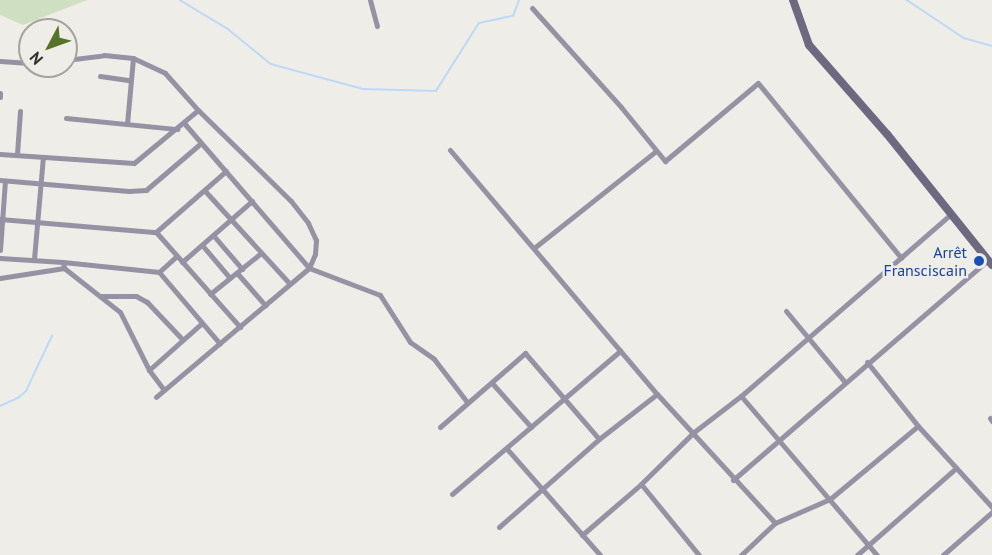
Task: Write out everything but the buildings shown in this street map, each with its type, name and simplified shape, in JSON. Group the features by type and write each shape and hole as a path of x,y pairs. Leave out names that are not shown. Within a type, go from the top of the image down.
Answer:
{"street":[{"path":"370,0 377,26"},
{"path":"733,480 867,362 990,262 887,134 809,45 793,0"},
{"path":"532,8 621,107 664,161 758,83 901,258"},
{"path":"78,58 104,55 133,58 165,73 198,110 291,201 308,223 316,240 315,254 309,268 156,397"},
{"path":"127,124 133,58"},
{"path":"0,61 18,62"},
{"path":"100,76 130,80"},
{"path":"0,154 134,163 198,110"},
{"path":"17,154 20,111"},
{"path":"66,118 177,129"},
{"path":"184,123 309,268 381,295 410,342 434,359 468,402"},
{"path":"0,250 2,181 41,182 129,191 146,190 201,143"},
{"path":"450,150 657,394 694,432 733,480 775,523"},
{"path":"534,248 656,151"},
{"path":"34,259 43,157"},
{"path":"156,232 226,171"},
{"path":"205,191 289,283"},
{"path":"182,262 252,201"},
{"path":"582,536 641,484 694,432 741,396 951,214"},
{"path":"1,219 156,232 240,327"},
{"path":"213,235 265,305"},
{"path":"202,245 230,278"},
{"path":"210,294 261,253"},
{"path":"159,272 177,256"},
{"path":"0,258 34,259 64,265 159,272 220,344"},
{"path":"0,278 64,265"},
{"path":"64,265 120,312 149,370 164,390"},
{"path":"100,296 136,296 147,302 182,339"},
{"path":"786,311 845,382"},
{"path":"149,370 202,323"},
{"path":"452,495 620,351"},
{"path":"440,427 525,353 599,439"},
{"path":"867,362 918,426 992,507"},
{"path":"492,383 531,427"},
{"path":"499,527 599,439 657,394"},
{"path":"741,396 877,555"},
{"path":"741,555 775,523 830,499 918,426"},
{"path":"507,449 600,555"},
{"path":"857,555 956,468"},
{"path":"641,484 699,555"},
{"path":"943,555 992,512"}],"green space":[{"path":"0,0 87,0 41,18 18,18 18,23 0,15"}],"waterway":[{"path":"180,0 228,29 271,64 363,89 436,91 479,23 513,16 519,0"},
{"path":"907,0 964,38 992,46"},
{"path":"0,406 18,398 26,391 52,336"}],"place":[{"name":"Arrêt Fransciscain","path":"979,261"}]}
